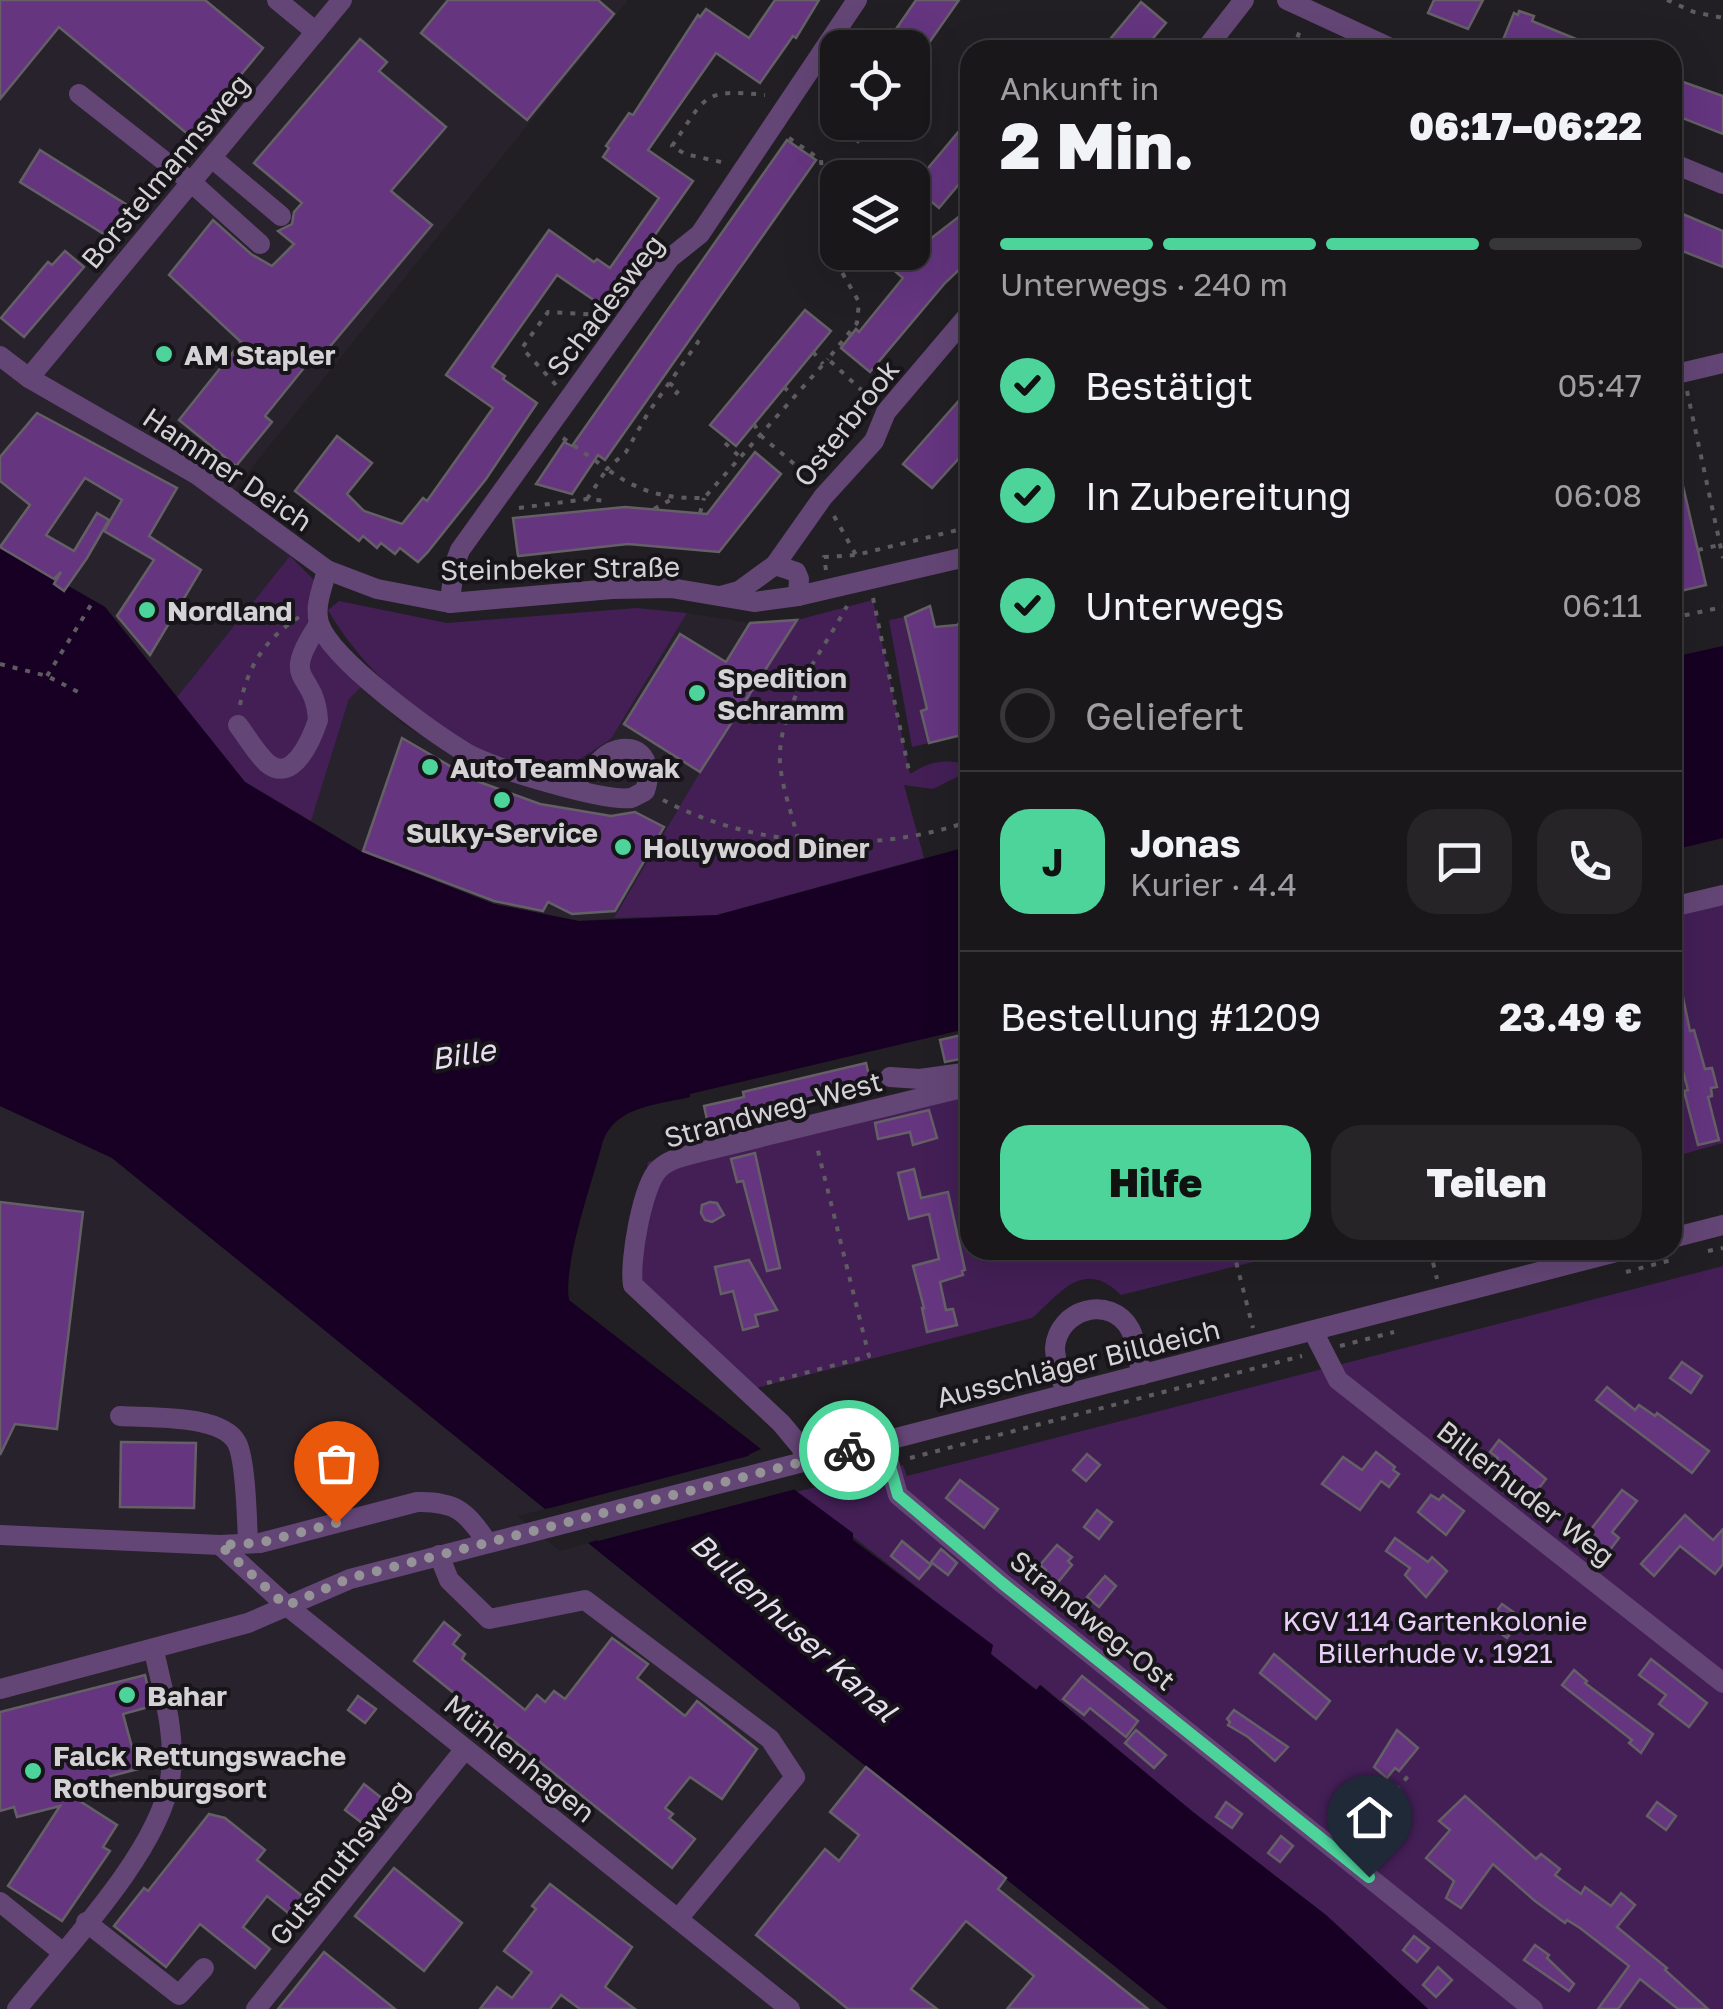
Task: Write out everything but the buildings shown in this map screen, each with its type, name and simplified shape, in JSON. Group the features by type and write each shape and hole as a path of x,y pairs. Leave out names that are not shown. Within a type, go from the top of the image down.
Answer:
{"street":[{"path":"277,0 316,32"},
{"name":"Borstelmannsweg","path":"29,378 342,0"},
{"name":"Schadesweg","path":"450,602 460,550 670,258 700,234 857,0"},
{"path":"1213,40 1244,0"},
{"path":"1287,0 1374,40"},
{"path":"80,94 191,182 260,244"},
{"path":"212,158 281,216"},
{"path":"1682,167 1723,184"},
{"name":"Osterbrook","path":"716,598 739,590 774,565 825,494 874,441 886,412 960,325"},
{"name":"Hammer Deich","path":"0,356 29,378 196,474 328,570"},
{"path":"1682,373 1723,362"},
{"name":"Steinbeker Straße","path":"328,570 377,589 450,602 671,588 754,602 798,596 960,558"},
{"path":"774,565 796,572 798,596"},
{"path":"238,725 268,763 286,768 295,764 318,720 298,662 318,615 328,570"},
{"path":"318,615 331,642 408,715 472,756 562,785 632,798 645,791 651,775 639,754 621,748 562,785"},
{"path":"1682,905 1723,896"},
{"path":"890,1077 943,1078 960,1074"},
{"name":"Strandweg-West","path":"807,1461 794,1438 753,1395 633,1285 632,1265 652,1176 664,1164 704,1150 960,1088"},
{"path":"1682,1236 1723,1226"},
{"name":"Ausschläger Billdeich","path":"0,1689 248,1623 350,1578 1587,1260"},
{"path":"1066,1394 1055,1348 1064,1322 1086,1309 1112,1312 1130,1329 1142,1375"},
{"name":"Billerhuder Weg","path":"1313,1332 1338,1380 1723,1684"},
{"path":"120,1416 208,1422 225,1429 238,1444 248,1543"},
{"name":"Strandweg-Ost","path":"883,1441 898,1495 1533,2009"},
{"path":"0,1535 248,1543 417,1502 435,1502 462,1512 486,1542"},
{"name":"Mühlenhagen","path":"220,1545 286,1606 790,2009"},
{"path":"440,1555 448,1580 490,1618 585,1600 770,1739 794,1777 678,1919"},
{"path":"17,2009 116,1885 162,1812 170,1777 170,1722 154,1650"},
{"name":"Gutsmuthsweg","path":"256,2009 465,1750"},
{"path":"0,1902 62,1952"},
{"path":"86,1922 179,1995 204,1968"}],"path":[{"path":"1667,0 1694,12 1723,18"},
{"path":"721,162 685,154 672,146 705,98 717,94 765,95"},
{"path":"700,513 704,498 857,323 859,302 828,248 821,160 773,126"},
{"path":"560,389 522,348 548,312 612,315"},
{"path":"587,499 626,452 698,342 691,338"},
{"path":"814,352 823,364"},
{"path":"828,358 886,412"},
{"path":"668,383 678,390 674,396"},
{"path":"784,387 794,397"},
{"path":"1682,389 1723,558"},
{"path":"754,424 825,494 856,555"},
{"path":"546,427 632,487 672,499 704,498"},
{"path":"725,443 740,457"},
{"path":"735,463 741,468"},
{"path":"519,508 587,499 606,501"},
{"path":"654,510 672,499"},
{"path":"829,589 824,558 856,555 960,529"},
{"path":"1698,550 1719,545"},
{"path":"870,578 910,776"},
{"path":"47,676 94,600"},
{"path":"798,839 780,761 782,744 800,688 847,606"},
{"path":"1682,616 1723,607"},
{"path":"238,725 241,700 254,660 270,638 318,615"},
{"path":"0,664 47,676 80,693"},
{"path":"645,791 711,823 798,839 846,842 902,837 960,824"},
{"path":"753,1395 767,1382 869,1356 812,1124"},
{"path":"1236,1260 1258,1346"},
{"path":"1432,1260 1442,1299"},
{"path":"1341,1855 1409,1775"}],"shaded area":[{"path":"0,0 628,0 229,496 298,548 177,697 105,607 0,547"},
{"path":"687,613 750,623 797,620 700,772 614,918 579,921 494,904 362,852 311,821 349,699 363,685 401,723 469,765 559,782 560,772 611,739"},
{"path":"0,1106 112,1158 545,1509 517,1516 560,1551 588,1543 1168,2009 0,2009"}],"green space":[{"path":"290,556 315,581 307,613 327,650 363,685 349,699 311,821 245,782 177,697"},
{"path":"873,600 910,774 934,763 960,763 960,776 933,789 904,785 924,858 717,915 614,918 700,772 797,620"},
{"path":"339,601 447,623 637,608 687,613 611,739 560,772 476,748 412,707 373,670 341,630 328,610"},
{"path":"905,617 927,709 921,711 929,743 912,747 889,620"},
{"path":"1723,889 1723,1143 1682,1154 1682,899"},
{"path":"960,1082 960,1260 1261,1260 1121,1295 1107,1284 1084,1279 1062,1290 1032,1318 752,1389 627,1279 648,1162"},
{"name":"KGV 114 Gartenkolonie Billerhude v. 1921","path":"1723,1266 1723,2009 1428,2009 1326,1915 1193,1812 1041,1685 1037,1690 990,1654 926,1594 796,1492 903,1465 907,1476"}],"water":[{"path":"0,547 105,607 245,782 362,852 494,904 579,921 717,915 960,849 960,1030 690,1094 617,1120 603,1141 580,1221 570,1265 569,1300 761,1449 748,1455 993,1645 991,1654 1036,1690 1040,1685 1193,1812 1326,1915 1428,2009 1168,2009 588,1543 597,1540 554,1507 545,1509 112,1158 0,1106"},
{"path":"1723,646 1723,838 1682,848 1682,655"}],"pier":[{"path":"752,1455 796,1489 598,1541 554,1507"}],"way so far":[{"path":"336,1523 260,1543 220,1545 286,1606 350,1578 849,1450"}],"place":[{"name":"AM Stapler","path":"164,354"},
{"name":"Nordland","path":"147,610"},
{"name":"Spedition Schramm","path":"697,693"},
{"name":"AutoTeamNowak","path":"430,767"},
{"name":"Sulky-Service","path":"502,800"},
{"name":"Hollywood Diner","path":"623,847"},
{"name":"Bahar","path":"127,1695"},
{"name":"Falck Rettungswache Rothenburgsort","path":"33,1771"}],"route":[{"path":"849,1450 883,1441 898,1495 1369,1877"}],"water label":[{"name":"Bille","path":"463,1054"},
{"name":"Bullenhuser Kanal","path":"794,1627"}]}
